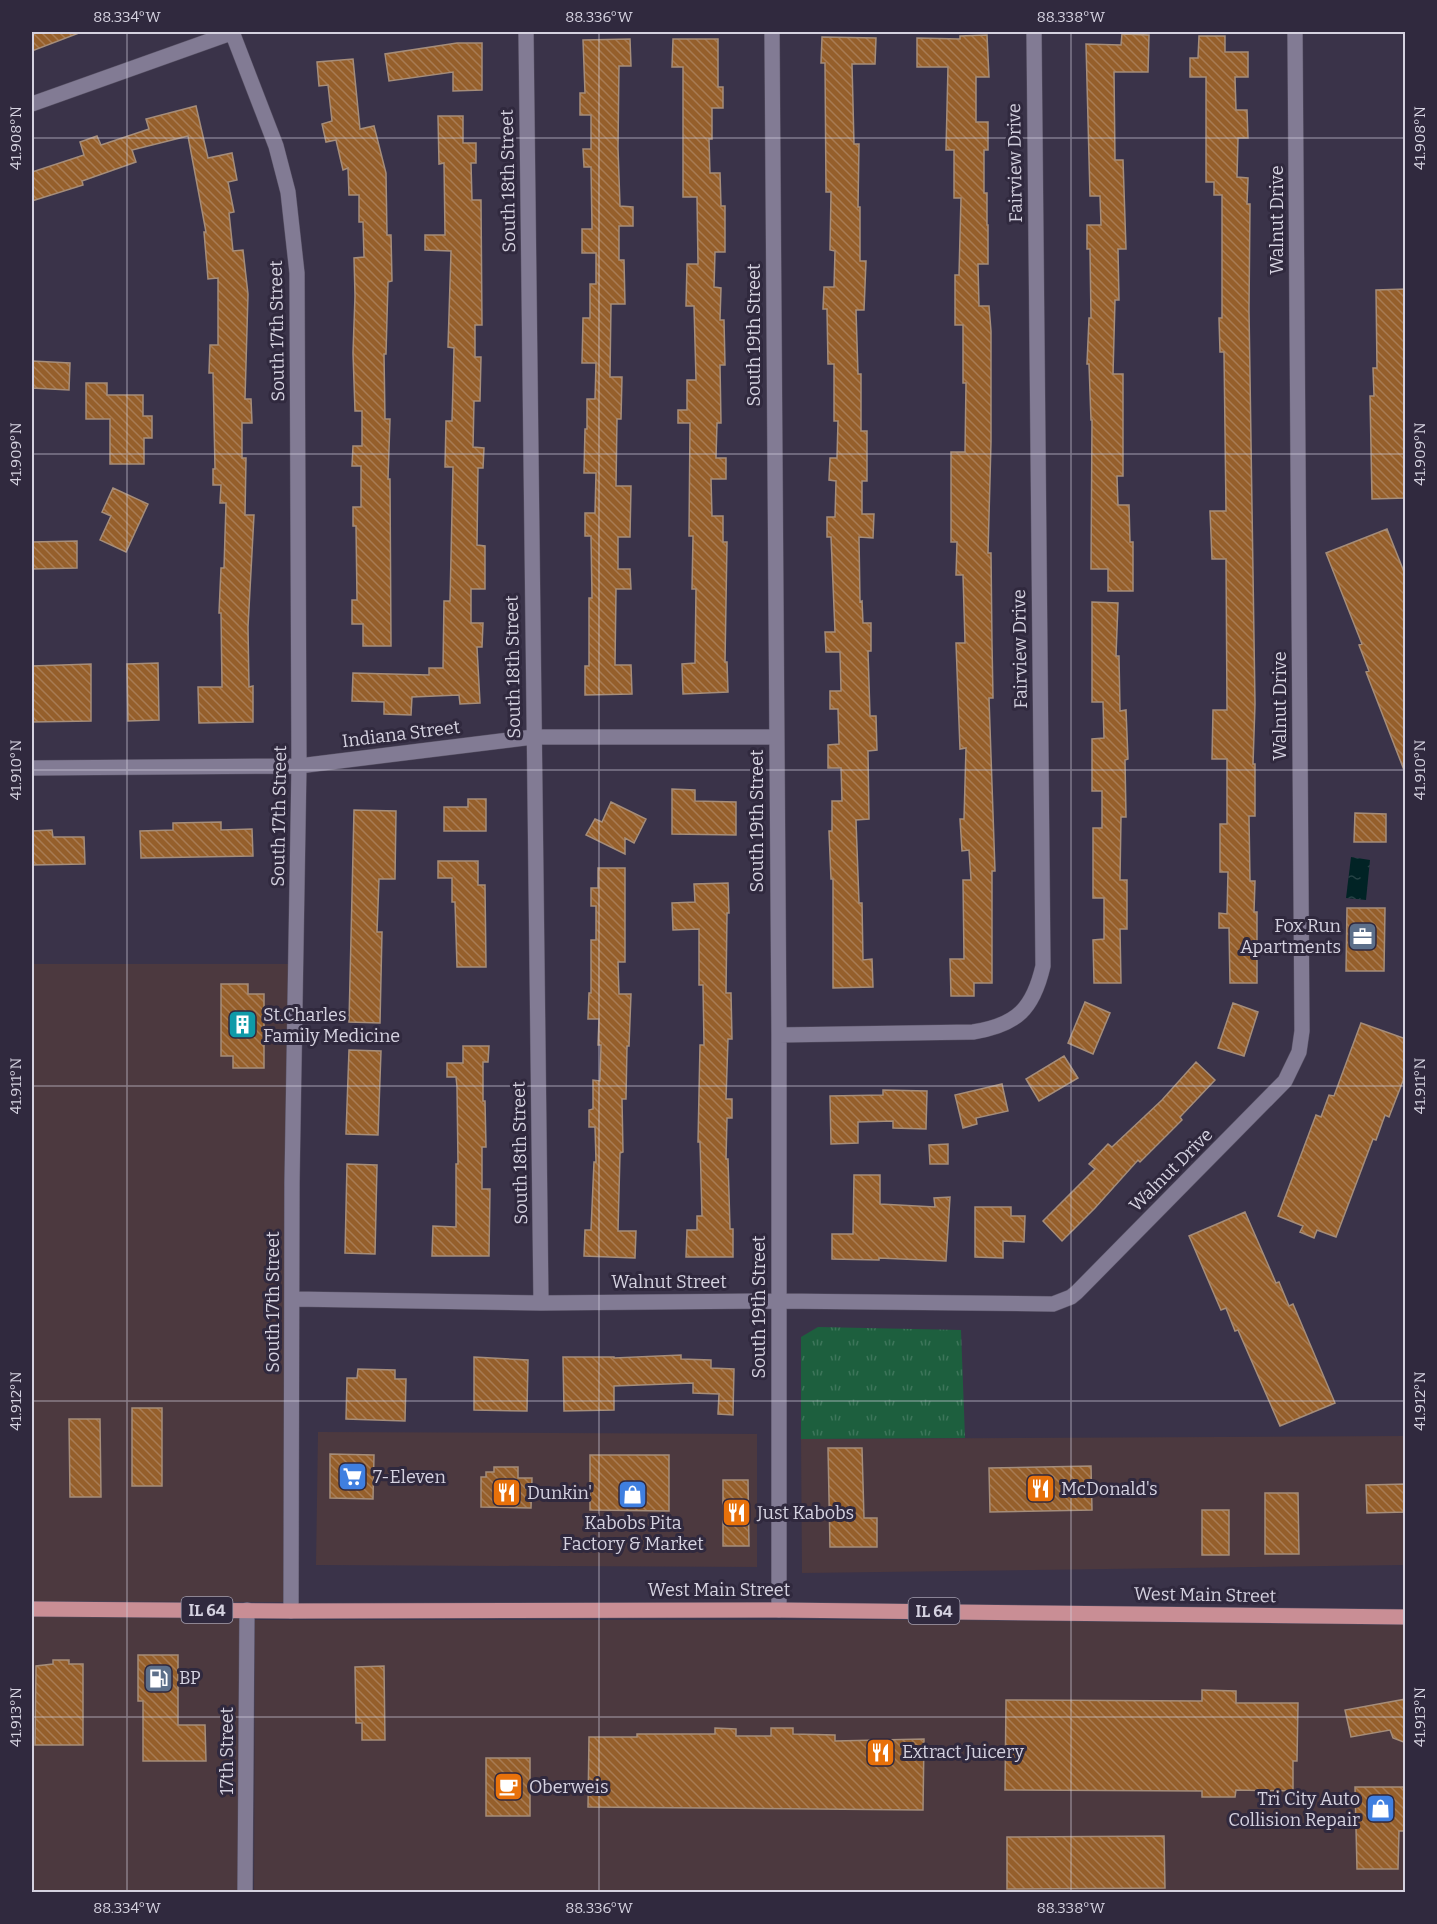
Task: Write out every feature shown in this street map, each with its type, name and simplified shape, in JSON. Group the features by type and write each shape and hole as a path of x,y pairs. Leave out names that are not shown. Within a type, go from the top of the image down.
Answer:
{"main road":[{"name":"West Main Street","path":"32,1609 779,1610 1406,1617"}],"street":[{"path":"32,104 233,32"},
{"name":"South 17th Street","path":"233,32 276,146 288,192 297,273 299,766 292,1182 291,1611"},
{"name":"South 18th Street","path":"526,32 541,1303"},
{"name":"South 19th Street","path":"772,32 779,1035 779,1610"},
{"name":"Fairview Drive","path":"779,1035 973,1032 993,1029 1011,1020 1025,1008 1037,988 1042,966 1034,32"},
{"name":"Walnut Drive","path":"1077,1292 1278,1089 1293,1068 1299,1052 1302,1032 1295,32"},
{"name":"Indiana Street","path":"32,768 299,766 533,737 776,737"},
{"name":"Walnut Street","path":"293,1299 541,1303 778,1301 1035,1305 1053,1304 1077,1292"},
{"name":"17th Street","path":"245,1893 247,1610"}],"shaded area":[{"path":"32,964 289,964 284,1602 32,1601"},
{"path":"318,1432 757,1434 757,1567 316,1565"},
{"path":"1405,1436 1405,1565 802,1573 801,1439"},
{"path":"32,1613 242,1616 240,1892 32,1892"},
{"path":"255,1620 945,1620 1405,1625 1405,1892 254,1892"}],"green space":[{"path":"818,1327 961,1330 965,1438 801,1439 801,1337"}],"water":[{"path":"1351,857 1370,860 1366,900 1346,898"}],"building":[{"path":"32,32 79,32 79,33 32,51"},
{"path":"1122,34 1149,35 1148,72 1114,72 1115,160 1123,160 1126,249 1118,249 1119,300 1115,300 1113,374 1123,374 1123,476 1117,476 1118,505 1129,505 1130,542 1133,542 1133,591 1108,591 1108,569 1091,569 1092,420 1089,364 1087,364 1089,318 1091,318 1090,249 1087,249 1087,225 1101,225 1100,196 1090,196 1086,44 1121,45"},
{"path":"987,35 989,77 976,77 976,122 988,122 988,150 984,150 984,193 987,193 988,264 978,264 979,306 989,306 991,331 988,553 991,553 993,698 989,698 995,871 992,871 992,983 974,983 974,996 951,996 950,959 964,959 963,880 971,880 969,850 962,851 960,819 964,819 966,748 960,749 956,643 965,643 963,575 956,575 957,542 951,542 951,452 965,452 966,383 963,383 963,325 955,325 955,275 959,275 961,198 954,198 954,150 946,150 948,67 917,67 917,38 960,39 960,36"},
{"path":"1199,36 1225,36 1225,52 1248,52 1248,77 1235,77 1236,110 1247,110 1248,138 1238,138 1237,177 1248,178 1247,204 1250,204 1249,310 1255,816 1249,816 1250,881 1255,881 1254,912 1257,912 1257,983 1230,983 1229,928 1219,928 1219,913 1227,914 1228,872 1220,872 1220,824 1227,824 1227,759 1212,759 1213,710 1227,710 1226,559 1212,559 1210,511 1226,511 1224,352 1220,352 1219,318 1222,318 1222,195 1214,195 1214,182 1206,182 1206,77 1190,77 1190,58 1198,58"},
{"path":"822,37 876,38 875,64 852,64 854,144 859,144 860,261 866,261 864,310 856,310 858,374 861,374 861,431 867,431 867,481 862,481 862,514 874,514 873,538 859,537 860,602 862,601 863,623 871,623 871,651 868,651 870,716 876,716 877,750 868,751 869,819 856,820 859,903 862,903 863,960 872,959 873,987 833,988 833,879 831,879 829,831 832,831 832,801 842,801 841,768 828,768 828,745 839,744 838,709 830,709 830,691 841,691 840,652 826,652 825,632 835,632 831,537 827,537 827,517 835,517 836,481 829,480 830,458 837,458 838,421 834,421 834,364 828,364 827,309 823,309 824,287 834,287 835,251 830,250 831,192 826,192 825,63 821,63"},
{"path":"630,39 631,66 619,66 618,148 620,206 633,207 633,226 619,226 619,260 624,260 625,304 611,304 610,377 622,377 621,419 617,419 616,486 631,486 630,537 618,537 618,569 630,569 631,589 616,589 615,665 631,665 632,694 585,695 585,666 589,666 589,598 592,598 591,536 585,536 585,513 595,513 596,473 584,473 585,429 587,429 587,399 595,399 596,363 582,363 583,318 590,318 590,284 596,284 596,253 582,253 582,229 592,229 591,167 584,167 583,149 591,149 591,115 580,115 580,93 585,93 583,40"},
{"path":"673,39 718,39 718,87 723,87 723,108 712,108 712,139 709,139 710,173 720,173 721,206 725,206 725,252 715,252 714,287 721,288 720,320 724,320 725,365 720,365 721,423 717,423 716,458 726,458 726,479 711,479 712,516 723,516 723,542 727,542 725,662 727,662 728,692 683,694 682,664 695,663 696,589 692,589 693,536 689,536 690,423 678,423 678,410 687,410 687,380 696,380 694,306 686,306 687,264 698,264 697,197 683,197 683,67 672,67"},
{"path":"457,43 482,43 482,90 453,91 453,72 389,81 385,54"},
{"path":"353,59 360,129 374,126 386,173 387,235 391,235 392,281 388,282 386,354 384,354 385,419 390,419 388,479 390,479 391,646 363,646 363,624 352,624 352,600 357,600 356,526 353,526 353,507 361,507 361,466 352,466 353,446 362,446 362,411 355,411 354,258 364,257 363,222 359,222 359,195 349,195 348,168 343,170 336,140 326,142 322,124 332,121 328,85 319,86 317,62"},
{"path":"196,106 208,158 232,153 237,180 228,182 234,212 229,213 233,251 243,250 248,294 245,399 251,399 252,423 242,423 242,458 246,458 245,515 254,515 248,627 249,687 253,686 253,722 199,723 198,687 222,687 221,613 219,613 221,568 224,568 226,503 220,503 221,485 213,485 213,469 215,469 213,373 209,373 210,345 218,345 218,278 208,279 204,232 206,232 188,136 132,150 136,162 82,181 83,185 32,201 32,172 84,155 80,142 97,136 101,145 149,129 146,119"},
{"path":"438,116 463,116 463,143 476,143 476,163 471,163 472,200 481,200 482,325 475,325 475,357 481,357 480,401 474,401 473,447 484,448 483,468 478,468 477,545 485,546 485,589 471,589 471,623 483,623 482,647 477,647 480,703 460,704 459,695 412,697 411,715 384,714 384,702 352,701 353,673 429,675 429,668 443,668 444,601 450,601 453,467 445,467 446,421 452,421 454,348 448,347 451,251 425,250 425,235 445,235 444,163 439,164"},
{"path":"1406,289 1406,498 1372,499 1370,396 1374,396 1373,368 1377,368 1376,290"},
{"path":"32,361 70,363 69,390 32,388"},
{"path":"86,383 107,383 107,395 143,395 143,416 152,416 152,438 144,438 144,464 110,464 110,419 86,419"},
{"path":"113,488 148,504 126,552 100,540 111,516 102,512"},
{"path":"1387,529 1406,577 1404,770 1366,672 1369,671 1359,645 1362,644 1326,553"},
{"path":"77,541 77,568 32,569 32,542"},
{"path":"1092,602 1118,603 1116,656 1119,656 1120,711 1126,710 1128,759 1125,760 1126,817 1121,817 1120,880 1127,880 1127,929 1120,929 1121,983 1094,983 1093,940 1104,939 1104,898 1093,898 1093,828 1102,828 1102,791 1092,791 1092,739 1104,738 1103,702 1092,702"},
{"path":"158,663 159,720 128,721 127,664"},
{"path":"91,664 91,721 32,722 32,666"},
{"path":"672,789 695,790 695,801 736,802 736,835 672,834"},
{"path":"468,799 486,799 486,831 444,831 444,807 468,807"},
{"path":"611,802 646,819 634,843 625,838 625,854 586,835 595,819 602,822"},
{"path":"354,810 396,811 395,879 379,879 377,932 382,932 380,1023 349,1022"},
{"path":"1355,813 1386,814 1386,842 1354,842"},
{"path":"221,822 221,830 252,829 253,856 141,858 140,831 173,830 173,823"},
{"path":"52,830 53,837 84,837 85,864 32,865 32,831"},
{"path":"438,861 478,861 478,885 485,885 486,967 457,967 452,878 438,878"},
{"path":"598,868 625,868 625,962 618,962 619,994 631,994 626,1099 622,1099 623,1152 620,1153 618,1231 636,1231 635,1258 584,1256 585,1230 591,1230 594,1162 596,1162 595,1127 589,1127 589,1110 593,1109 593,1080 600,1081 599,1019 588,1019 589,993 591,993 591,940 596,940 596,906 591,906 591,888 598,888"},
{"path":"728,883 726,993 731,993 732,1039 728,1039 726,1099 732,1099 732,1118 727,1118 726,1159 728,1159 730,1229 733,1229 733,1257 686,1257 687,1230 697,1230 697,1216 702,1216 700,1142 698,1142 700,1045 704,1045 703,985 699,985 699,929 673,930 672,903 695,902 694,884"},
{"path":"1347,908 1385,908 1384,971 1346,971"},
{"name":"St.Charles Family Medicine","path":"221,984 248,984 248,994 264,994 264,1068 233,1068 233,1056 221,1056"},
{"path":"1085,1002 1110,1013 1093,1054 1068,1043"},
{"path":"1233,1003 1258,1012 1244,1056 1218,1048"},
{"path":"1361,1023 1406,1039 1406,1073 1389,1117 1385,1115 1376,1140 1373,1139 1336,1237 1317,1230 1314,1238 1300,1232 1303,1226 1278,1216 1316,1115 1321,1117 1329,1095 1334,1096"},
{"path":"463,1046 489,1046 488,1062 483,1062 486,1147 482,1147 482,1189 490,1189 489,1256 432,1256 433,1226 456,1227 457,1087 456,1077 447,1077 447,1063 463,1063"},
{"path":"349,1050 381,1051 378,1135 346,1134"},
{"path":"1064,1056 1078,1078 1039,1101 1026,1079"},
{"path":"1196,1062 1215,1080 1180,1117 1182,1120 1140,1162 1138,1160 1062,1241 1043,1221 1095,1169 1089,1164 1108,1144 1112,1147 1162,1100"},
{"path":"1002,1084 1008,1111 976,1118 977,1124 963,1128 955,1095"},
{"path":"883,1090 927,1091 926,1129 893,1128 893,1121 858,1122 858,1143 831,1144 830,1096 883,1095"},
{"path":"948,1144 948,1164 930,1164 929,1145"},
{"path":"347,1164 377,1165 375,1254 345,1253"},
{"path":"854,1175 880,1175 880,1204 935,1207 934,1198 950,1197 946,1261 879,1258 879,1260 832,1259 832,1234 853,1234"},
{"path":"975,1207 1011,1207 1011,1216 1025,1216 1024,1242 1003,1241 1003,1258 975,1257"},
{"path":"1245,1212 1276,1283 1279,1282 1289,1306 1293,1304 1335,1403 1280,1426 1238,1330 1235,1331 1226,1308 1221,1310 1189,1236"},
{"path":"681,1355 681,1359 711,1360 711,1368 734,1369 733,1415 718,1414 719,1394 693,1393 693,1383 614,1386 614,1410 564,1411 563,1357 614,1358"},
{"path":"474,1357 528,1360 527,1411 474,1410"},
{"path":"358,1369 395,1370 395,1379 406,1379 405,1421 346,1419 347,1378 357,1378"},
{"path":"132,1408 162,1408 162,1486 132,1486"},
{"path":"69,1419 100,1419 101,1497 70,1497"},
{"path":"828,1448 862,1448 864,1518 877,1518 877,1547 830,1547"},
{"name":"7-Eleven","path":"330,1454 374,1455 373,1499 330,1498"},
{"path":"590,1455 669,1455 669,1511 590,1510"},
{"name":"McDonald's","path":"1091,1466 1092,1510 990,1512 989,1468"},
{"name":"Dunkin'","path":"494,1467 518,1467 518,1478 532,1478 531,1508 481,1507 481,1477 486,1477 486,1472 494,1472"},
{"name":"Just Kabobs","path":"723,1480 748,1480 749,1546 723,1546"},
{"path":"1406,1484 1406,1512 1367,1513 1366,1485"},
{"path":"1265,1493 1298,1493 1299,1554 1265,1554"},
{"path":"1202,1510 1229,1510 1229,1555 1202,1555"},
{"path":"138,1655 178,1655 178,1725 205,1725 206,1761 143,1761 143,1701 138,1701"},
{"path":"53,1660 69,1660 69,1664 83,1664 83,1745 35,1745 36,1666 53,1664"},
{"path":"384,1666 385,1740 362,1740 362,1723 356,1723 355,1667"},
{"path":"1202,1690 1236,1691 1236,1703 1298,1703 1297,1761 1293,1761 1293,1791 1236,1790 1235,1797 1202,1797 1202,1791 1005,1790 1006,1700 1202,1701"},
{"path":"1406,1699 1406,1743 1393,1738 1390,1730 1351,1737 1345,1710"},
{"path":"715,1728 736,1729 736,1736 771,1736 771,1728 793,1728 793,1734 835,1735 835,1741 924,1739 923,1810 588,1807 589,1737 637,1737 637,1734 715,1734"},
{"name":"Oberweis","path":"486,1758 530,1758 530,1816 486,1816"},
{"name":"Tri City Auto Collision Repair","path":"1355,1787 1406,1787 1406,1831 1399,1831 1398,1869 1357,1869"},
{"path":"1164,1836 1165,1888 1007,1889 1007,1837"}],"place":[{"name":"Fox Run Apartments","path":"1362,936"},
{"name":"St.Charles Family Medicine","path":"242,1025"},
{"name":"7-Eleven","path":"352,1477"},
{"name":"McDonald's","path":"1040,1489"},
{"name":"Dunkin'","path":"506,1493"},
{"name":"Kabobs Pita Factory & Market","path":"633,1494"},
{"name":"Just Kabobs","path":"736,1513"},
{"name":"BP","path":"158,1678"},
{"name":"Extract Juicery","path":"881,1752"},
{"name":"Oberweis","path":"508,1787"},
{"name":"Tri City Auto Collision Repair","path":"1381,1809"}]}
